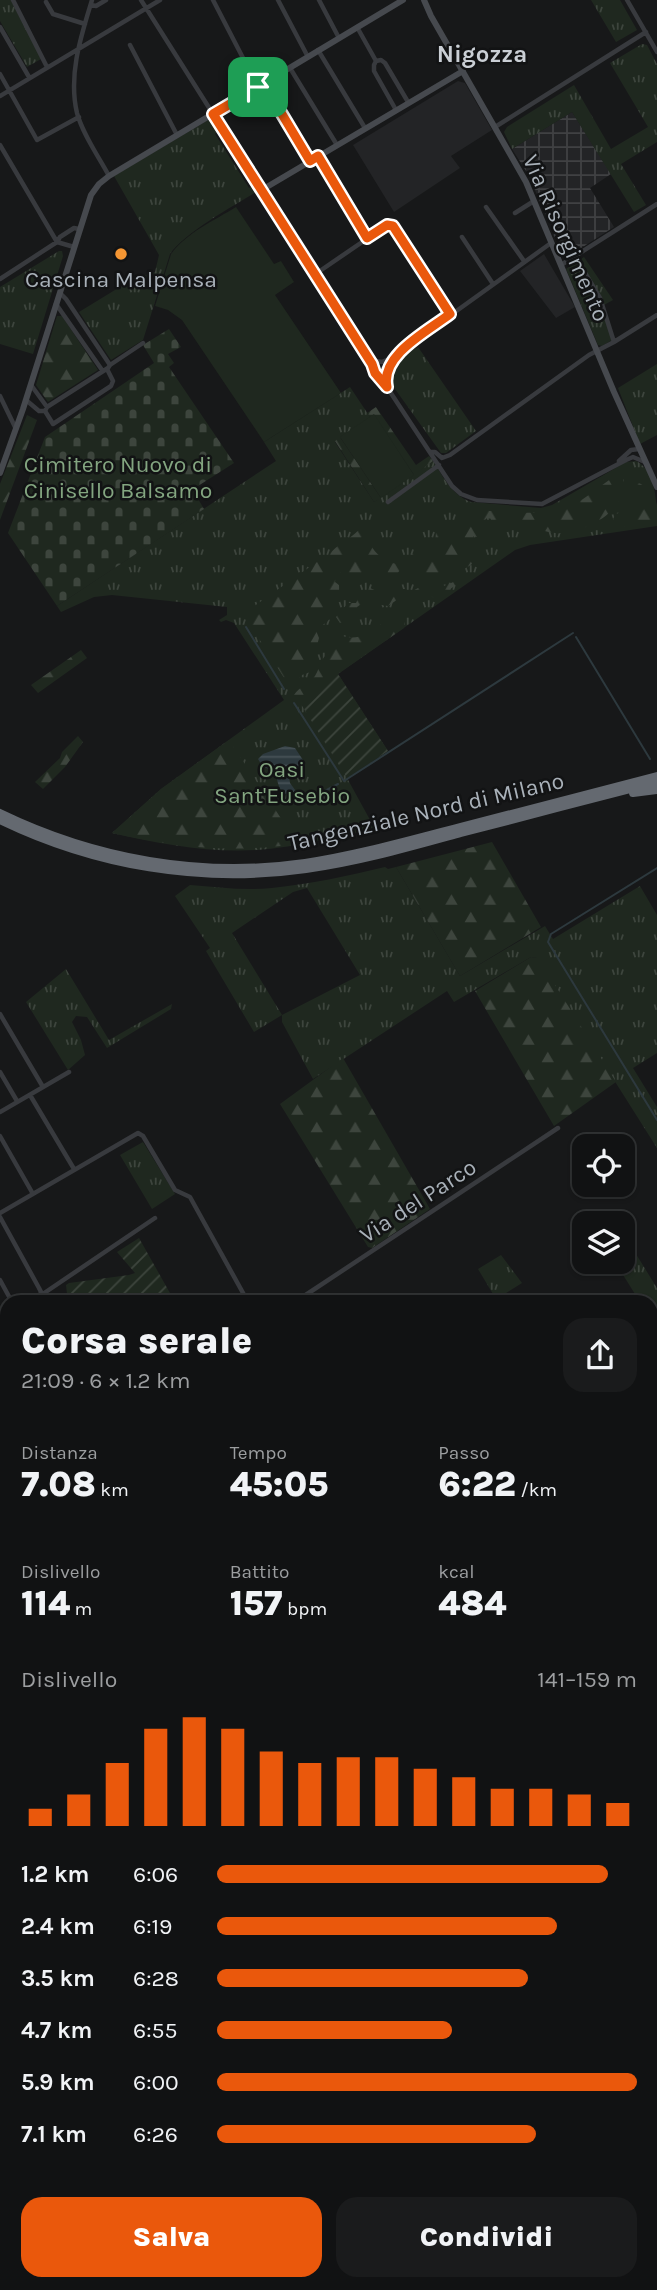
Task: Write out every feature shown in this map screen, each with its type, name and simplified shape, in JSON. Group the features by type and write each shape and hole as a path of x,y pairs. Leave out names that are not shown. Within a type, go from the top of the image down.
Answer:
{"highway":[{"name":"Tangenziale Nord di Milano","path":"0,813 63,839 128,857 183,866 250,868 295,864 361,852 657,776"},
{"name":"Tangenziale Nord di Milano","path":"0,820 58,844 110,860 164,870 230,874 284,872 339,864 657,782"},
{"path":"514,820 547,815 626,794 657,790"}],"street":[{"path":"13,0 47,67"},
{"path":"106,0 96,6 92,3 78,49 74,89 79,117 109,176"},
{"path":"141,0 260,191 452,486 467,498 537,505 551,501 616,464 634,457 640,450"},
{"path":"0,96 160,0"},
{"path":"213,0 261,85 310,161"},
{"path":"278,0 308,57"},
{"path":"319,0 339,38"},
{"path":"0,473 31,385 79,229 91,195 99,184 403,0"},
{"name":"Via Risorgimento","path":"424,0 521,172 554,239 561,265 657,487"},
{"path":"428,10 430,0"},
{"path":"630,1 657,52"},
{"path":"46,2 52,14 85,24"},
{"path":"0,27 29,77"},
{"path":"357,27 376,61"},
{"path":"495,127 646,33"},
{"path":"130,45 177,135"},
{"path":"318,50 365,128"},
{"path":"376,61 383,60 386,63 408,102"},
{"path":"376,61 373,65 374,71 396,110"},
{"path":"289,68 337,145"},
{"path":"260,191 463,71"},
{"path":"0,74 37,140 79,117"},
{"path":"0,145 57,242 74,247"},
{"path":"318,156 367,238"},
{"path":"515,213 534,201"},
{"path":"486,207 524,261"},
{"path":"561,265 656,207"},
{"path":"314,275 387,225 393,226 450,314"},
{"path":"0,277 57,242 74,228 79,229"},
{"path":"462,237 493,284"},
{"path":"374,369 554,239 575,256 600,298 614,342"},
{"path":"31,385 53,424 111,386 113,381 60,293"},
{"path":"56,304 106,368"},
{"path":"431,452 442,458 447,457 540,389 657,315"},
{"path":"26,400 40,411 46,409 143,342"},
{"path":"387,387 386,374 395,355"},
{"path":"367,357 388,368"},
{"path":"379,375 386,374"},
{"path":"0,396 16,430"},
{"path":"629,427 631,450"},
{"path":"616,464 631,450 640,450"},
{"path":"634,457 646,463"},
{"path":"388,502 439,465"},
{"path":"0,1014 43,1087"},
{"path":"0,1072 17,1102"},
{"path":"0,1112 69,1072"},
{"path":"30,1095 74,1169"},
{"name":"Via del Parco","path":"306,1295 558,1128"},
{"path":"38,1295 40,1289 0,1215 138,1133 143,1136 175,1190 190,1197 244,1295"},
{"path":"0,1136 33,1194"},
{"path":"41,1295 155,1218"}],"shaded area":[{"path":"458,81 465,83 492,130 451,156 460,168 394,212 353,145"},
{"path":"572,112 611,174 590,188 614,227 575,252 548,220 528,174 512,149"},
{"path":"544,254 575,307 556,318 520,271"},
{"path":"285,746 295,748 303,760 299,769 289,776 290,783 298,794 294,798 282,791 275,771 263,767 258,759 263,754"}],"green space":[{"path":"0,0 11,0 41,59 27,67 0,21"},
{"path":"591,0 620,0 637,30 616,42"},
{"path":"642,44 647,45 657,64 657,142 621,164 646,205 634,212 572,112 512,149 504,132 507,127 574,85 611,149 648,127 610,63"},
{"path":"210,119 218,131 215,134 249,188 253,186 256,192 186,237 170,254 143,340 111,360 79,312 133,279 155,272 159,255 114,176"},
{"path":"236,207 274,264 281,261 294,282 275,295 341,393 264,442 182,320 168,310 155,306 171,254 177,246"},
{"path":"62,251 63,256 33,354 0,344 0,287"},
{"path":"584,257 613,300 602,306 612,340 602,346 598,345 566,269"},
{"path":"57,316 62,316 98,370 48,402 36,385"},
{"name":"Cimitero Nuovo di Cinisello Balsamo","path":"169,329 181,347 168,354 174,363 169,367 234,463 198,486 194,492 204,509 57,606 8,533 45,437 154,363 143,345"},
{"path":"418,347 476,431 446,453 441,453 390,382 399,358"},
{"path":"657,364 657,435 640,444 618,388"},
{"name":"Oasi Sant'Eusebio","path":"350,387 370,417 335,442 374,502 433,461 445,480 464,499 471,502 541,508 552,505 626,462 636,461 643,466 652,481 657,526 530,545 515,550 338,674 388,751 347,778 375,829 287,846 239,851 184,847 112,833 161,789 284,700 234,623 219,620 227,615 227,607 112,595 94,597 61,612 57,606 276,461 264,442"},
{"path":"376,407 416,465 429,456 433,461 414,475 374,415 370,417 367,413"},
{"path":"374,414 414,475 381,498 340,437"},
{"path":"27,415 37,420 0,520 0,484"},
{"path":"340,437 381,498 374,502 335,441"},
{"path":"617,475 623,478 619,500 604,517 583,528 555,533 520,528 509,522 512,517 522,513 549,513 563,509"},
{"path":"638,483 655,499 657,524 639,522 632,527 616,526 613,519 622,509 632,505 632,490"},
{"path":"470,508 499,510 502,528 498,533 494,533 492,519 487,518 483,522 486,530 480,538 473,536 479,553 477,560 448,578 429,581 421,577 415,568 412,554 424,561 438,555 442,549 435,543 436,533 448,528 460,528 460,516"},
{"path":"362,526 379,556 397,564 400,570 391,577 379,576 349,590 342,574 331,565 328,556"},
{"path":"321,559 323,566 336,575 335,582 339,585 337,605 331,617 315,628 319,638 310,672 302,675 290,687 243,614"},
{"path":"465,579 437,598 401,597 388,606 364,602 357,607 358,616 350,621 340,623 336,617 348,603 356,603 357,596 370,588 381,593 395,585 409,593 423,588 427,593"},
{"path":"401,616 405,620 404,628 299,701 294,695 313,679 323,659 331,653 331,638 337,634 348,637 364,635 384,622"},
{"path":"81,650 87,658 38,693 31,685"},
{"path":"338,674 388,751 347,778 299,701"},
{"path":"78,736 83,742 65,767 43,789 35,782"},
{"path":"229,740 298,844 205,848 112,833 161,789"},
{"path":"492,842 541,927 460,976 396,867"},
{"path":"396,867 460,976 545,926 553,939 640,886 657,915 657,1053 633,1068 657,1107 657,1148 537,958 531,957 454,1002 447,991 313,1079 282,1022 282,1015 254,1032 206,951 210,948 175,896 190,885 241,889 272,888","holes":["307,888 360,975 282,1015 232,933 293,892"]},
{"path":"531,957 538,958 616,1082 554,1126 475,991"},
{"path":"66,969 109,1040 172,1004 171,1009 107,1048 87,1017 76,1016 72,1022 85,1055 68,1070 26,1002"},
{"path":"343,1058 430,1209 372,1248 368,1247 280,1104"},
{"path":"143,1142 175,1194 152,1209 120,1155"},
{"path":"139,1238 171,1295 67,1295 66,1285 69,1283 135,1273 117,1252"},
{"path":"635,1252 657,1288 657,1295 636,1295 622,1274 635,1274"},
{"path":"501,1255 522,1283 503,1295 492,1295 478,1269"}],"waterway":[{"path":"246,627 284,689"},
{"path":"294,703 344,781 573,633"},
{"path":"576,637 650,759"},
{"path":"302,803 338,784"},
{"path":"295,798 300,801"},
{"path":"657,868 551,934 548,942 657,1120"}],"place":[{"name":"Cascina Malpensa","path":"121,254"}],"district":[{"name":"Nigozza","path":"482,54"}],"route":[{"path":"264,84 310,161 318,156 367,238 387,225 393,226 450,314 395,355 386,377 387,387 375,373 372,364 213,114 258,87 264,84"}]}
